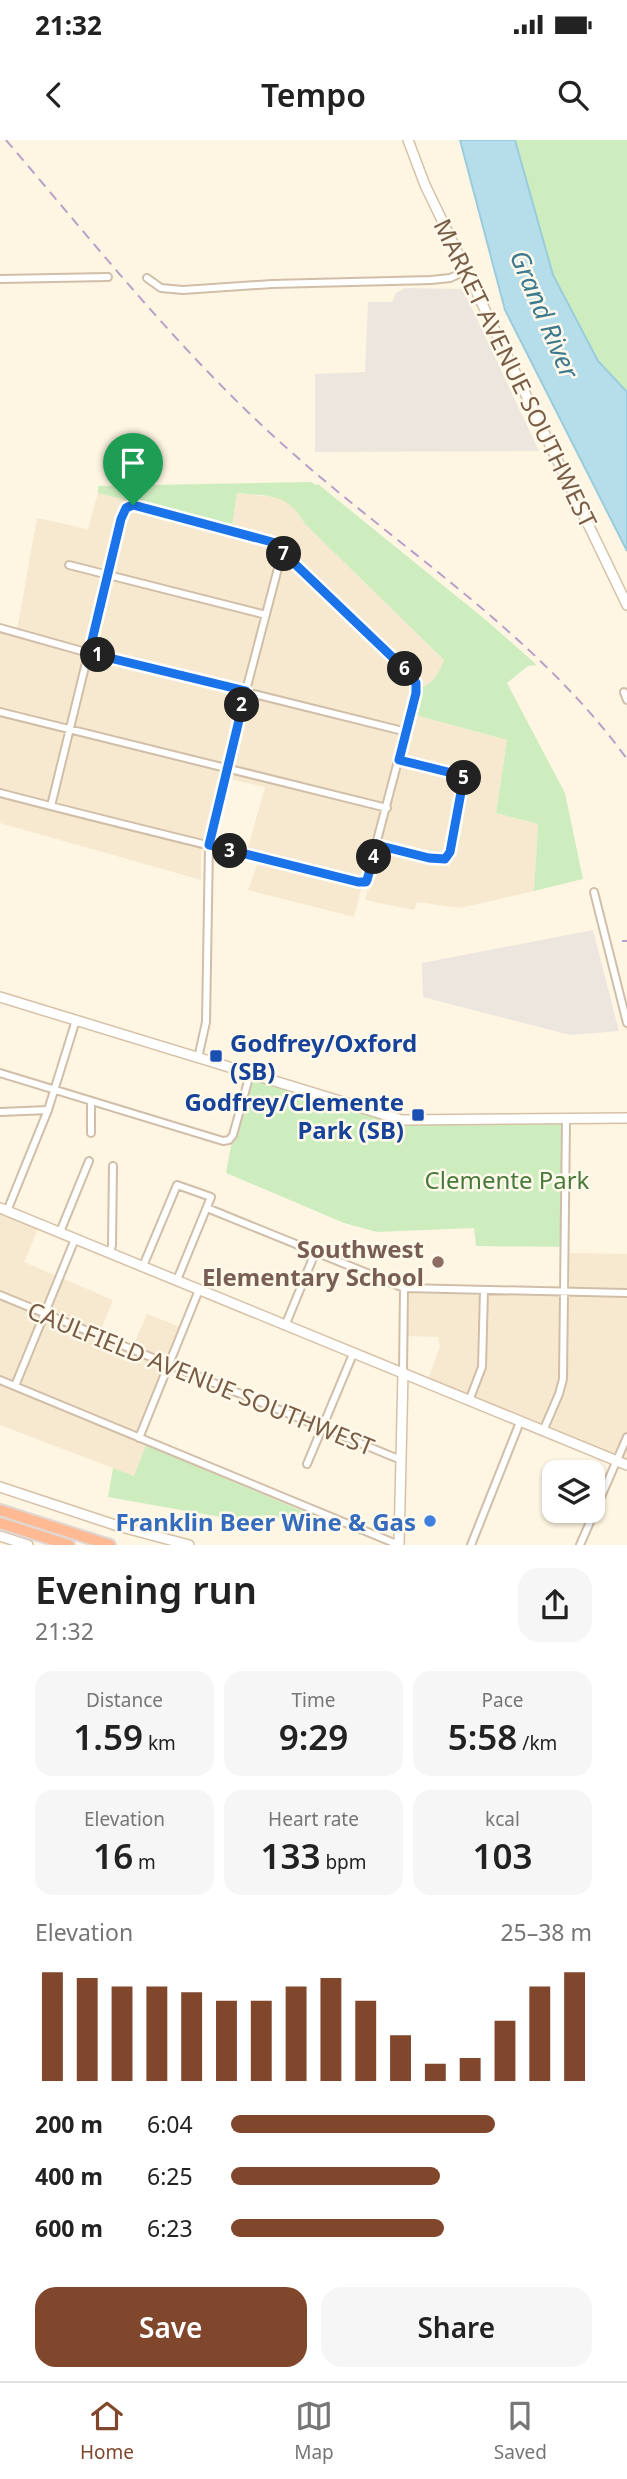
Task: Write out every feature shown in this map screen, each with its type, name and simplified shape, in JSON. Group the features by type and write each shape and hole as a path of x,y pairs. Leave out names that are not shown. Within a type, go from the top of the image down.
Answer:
{"highway":[{"path":"0,1510 110,1545"},
{"path":"0,1523 69,1545"}],"main road":[{"name":"MARKET AVENUE SOUTHWEST","path":"408,140 425,185 627,605"},
{"path":"0,997 407,1121 627,1118"},
{"path":"4,1209 627,1465"},
{"path":"399,1545 402,1373"},
{"path":"0,1487 106,1522 190,1545"},
{"path":"0,1536 29,1545"}],"street":[{"path":"147,278 161,288 183,290 272,284 431,280 450,278 466,271"},
{"path":"0,279 108,277"},
{"path":"0,793 51,806 209,845 366,882 407,732 416,683 411,675 272,542 133,505 126,508 121,519 51,806"},
{"path":"198,1058 206,1022 209,845 282,553"},
{"path":"69,565 266,615"},
{"path":"0,628 89,653 407,732"},
{"path":"624,692 627,700"},
{"path":"0,712 387,808"},
{"path":"377,845 429,858 445,859 450,852 464,776 399,760"},
{"path":"594,892 627,1023"},
{"path":"4,1209 48,1110 76,1020"},
{"path":"0,1073 226,1141 233,1135 250,1074"},
{"path":"91,1133 92,1101"},
{"path":"0,1112 48,1110"},
{"path":"543,1431 561,1387 566,1120"},
{"path":"60,1232 89,1161"},
{"path":"110,1253 113,1166"},
{"path":"143,1266 177,1185 211,1197 177,1280"},
{"path":"207,1208 404,1288 627,1293"},
{"path":"15,1386 75,1239"},
{"path":"285,1326 315,1253"},
{"path":"402,1373 404,1288"},
{"path":"139,1438 199,1290"},
{"path":"469,1401 482,1367 484,1290"},
{"name":"CAULFIELD AVENUE SOUTHWEST","path":"0,1295 401,1460"},
{"path":"307,1464 353,1354"},
{"path":"0,1380 399,1545"},
{"path":"471,1545 520,1422"},
{"path":"580,1545 627,1437"}],"shaded area":[{"path":"405,288 463,289 539,451 315,452 315,374 365,372 368,302 392,302 396,293"},
{"path":"98,493 232,527 237,493 281,498 296,508 305,524 444,660 432,683 411,693 354,917 248,890 261,855 247,851 265,787 221,777 201,854 201,880 0,823 0,633 16,636 37,518 88,529"},
{"path":"415,715 507,740 496,813 538,824 534,891 460,908 417,902 414,910 365,900"},
{"path":"593,930 619,1031 570,1035 423,997 422,963"},
{"path":"0,1213 38,1229 24,1262 113,1300 100,1332 133,1346 147,1314 183,1328 134,1440 146,1445 134,1476 0,1425"},
{"path":"569,1253 627,1254 627,1460 428,1379 440,1347 438,1337 407,1336 409,1293 570,1296"}],"green space":[{"path":"515,140 627,140 627,392 598,361 553,275"},
{"path":"318,484 537,665 528,666 507,683 565,793 583,879 534,891 538,824 496,813 507,740 415,715 423,687 436,676 444,660 305,524 291,506 277,498 237,493 232,527 98,493 98,486"},
{"name":"Clemente Park","path":"250,1074 402,1120 566,1120 565,1247 476,1246 474,1228 377,1232 344,1223 226,1173 233,1135"},
{"path":"146,1445 307,1513 304,1527 271,1515 226,1518 108,1497 113,1468 134,1476"}],"water":[{"name":"Grand River","path":"460,140 515,140 553,275 598,361 627,392 627,551 505,310"}],"railway":[{"path":"6,140 172,334 243,407 324,481 507,630 550,670 590,713 627,759"},
{"path":"622,941 627,941"}],"place":[{"name":"Godfrey/Oxford (SB)","path":"216,1056"},
{"name":"Godfrey/Clemente Park (SB)","path":"418,1115"},
{"name":"Southwest Elementary School","path":"438,1262"},
{"name":"Franklin Beer Wine & Gas","path":"430,1521"}],"route":[{"path":"133,505 272,542 411,675 417,688 399,760 464,776 450,852 445,859 429,858 377,845 366,882 358,882 209,845 246,691 89,653 121,519 126,508 133,505"}]}
